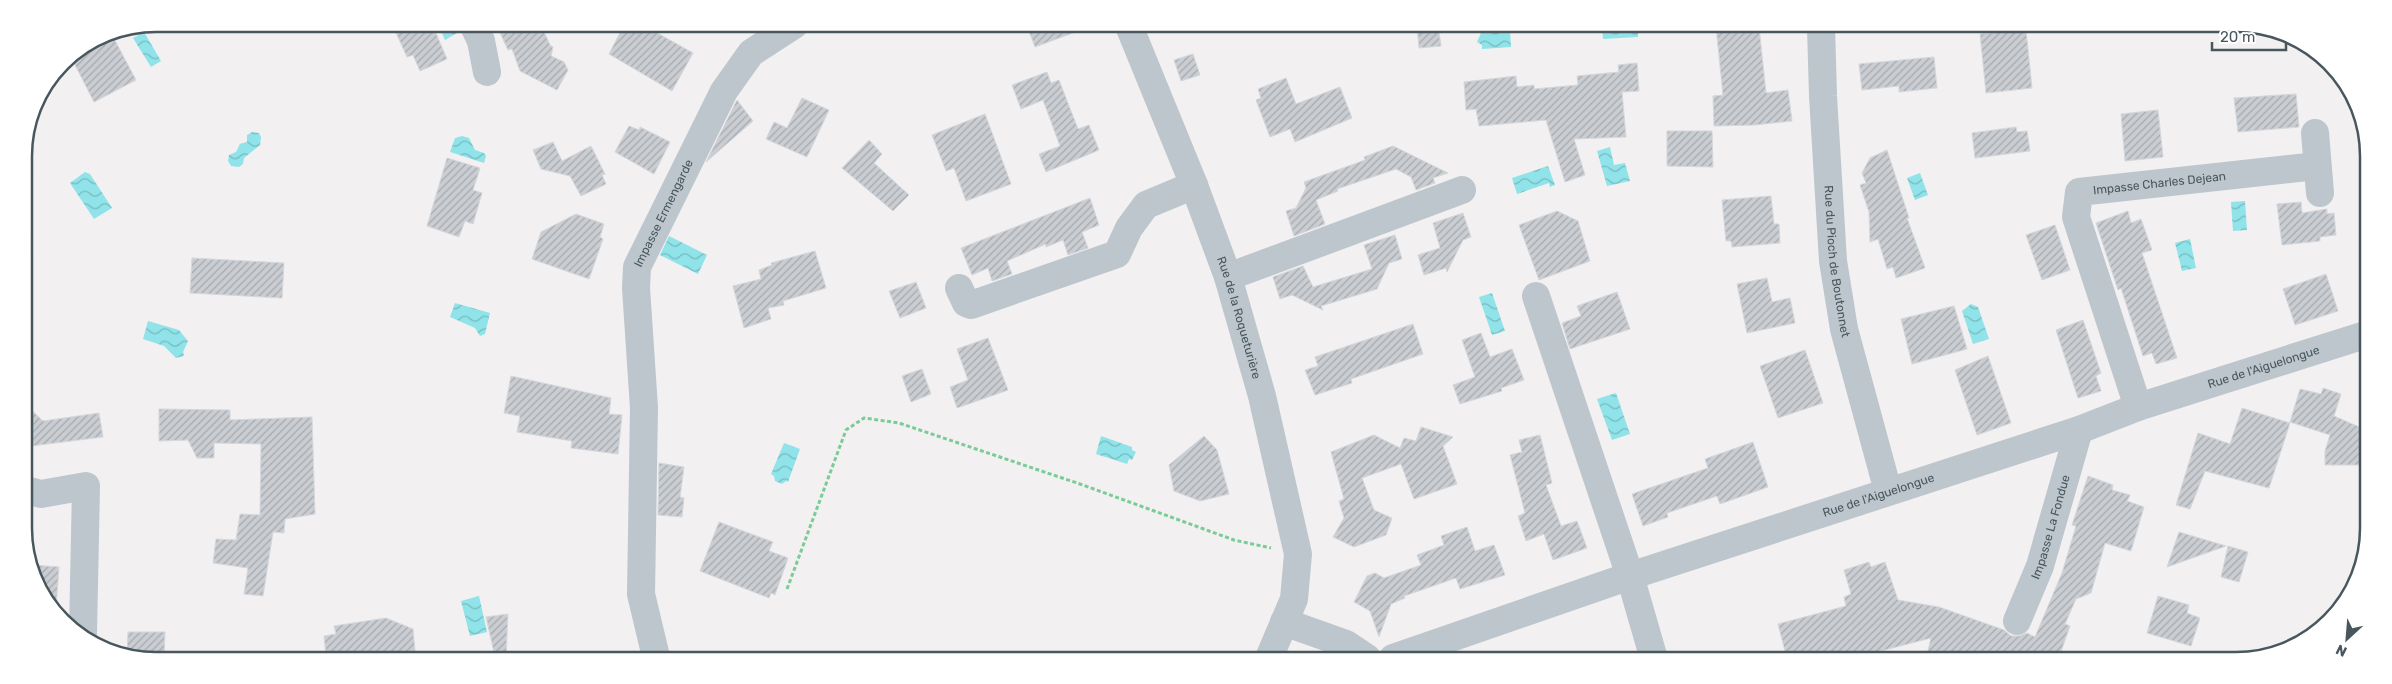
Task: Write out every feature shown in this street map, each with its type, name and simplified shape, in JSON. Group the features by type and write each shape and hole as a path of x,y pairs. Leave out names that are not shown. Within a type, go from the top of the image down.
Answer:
{"street":[{"name":"Rue du Pioch de Boutonnet","path":"1821,32 1823,96 1834,261 1844,329 1888,491"},
{"path":"477,33 481,41 487,72"},
{"name":"Impasse Ermengarde","path":"655,652 641,594 644,408 636,288 637,267 677,182 724,91 751,53 782,33"},
{"name":"Rue de la Roqueturière","path":"1132,33 1194,185 1228,277 1262,396 1298,554 1294,600 1272,651"},
{"name":"Impasse Charles Dejean","path":"2138,408 2076,217 2078,192 2318,180 2315,132"},
{"path":"959,288 966,303 971,304 1117,254 1128,228 1146,205 1194,185"},
{"path":"1228,277 1462,190"},
{"path":"1536,296 1630,576 1652,651"},
{"name":"Rue de l'Aiguelongue","path":"1412,651 1630,576 2360,337"},
{"name":"Impasse La Fondue","path":"2016,621 2040,566 2079,430"},
{"path":"32,492 41,494 86,486 83,627"},
{"path":"1284,622 1330,648 1346,644 1357,651"}],"path":[{"path":"788,589 846,430 864,418 899,423 1080,484 1234,540 1298,554"}],"water":[{"path":"1510,32 1511,47 1482,49 1482,45 1477,42 1481,33"},
{"path":"1602,32 1638,32 1638,37 1603,39"},
{"path":"145,33 161,61 151,67 133,38"},
{"path":"442,33 457,33 457,33 445,40"},
{"path":"252,132 259,133 261,137 260,145 244,158 243,164 239,167 231,166 228,161 229,155 236,152 240,144 247,142 247,135"},
{"path":"462,136 469,138 475,150 484,153 486,156 484,163 450,152 455,138"},
{"path":"1610,147 1614,165 1625,163 1630,181 1607,186 1597,151"},
{"path":"1548,166 1555,185 1550,187 1549,183 1517,194 1512,178"},
{"path":"85,172 90,174 112,208 94,219 70,183"},
{"path":"1920,173 1928,195 1915,200 1907,178"},
{"path":"2245,201 2247,230 2233,231 2231,202"},
{"path":"669,236 707,255 698,274 660,255"},
{"path":"2190,239 2196,268 2182,271 2175,243"},
{"path":"1492,293 1505,331 1492,335 1479,297"},
{"path":"455,303 490,313 485,334 480,336 475,328 450,317"},
{"path":"1971,304 1978,307 1989,339 1973,344 1962,311"},
{"path":"148,321 179,330 188,341 183,352 184,356 176,358 164,346 143,339"},
{"path":"1616,393 1630,434 1612,440 1597,399"},
{"path":"1101,436 1132,447 1132,450 1136,452 1132,460 1129,459 1127,464 1096,454"},
{"path":"784,443 800,449 788,482 786,481 782,484 775,481 774,476 771,474"},
{"path":"479,596 487,632 470,636 461,601"}],"building":[{"path":"1418,32 1439,32 1441,46 1419,48"},
{"path":"1717,32 1760,32 1766,93 1788,90 1792,121 1755,125 1714,126 1713,96 1723,95"},
{"path":"2026,32 2032,88 1986,93 1980,34"},
{"path":"396,33 436,33 447,59 420,71 413,55 407,57"},
{"path":"500,33 545,33 550,45 553,47 551,56 564,62 568,70 557,90 520,71 512,49 508,50"},
{"path":"620,33 657,33 693,53 672,91 609,54"},
{"path":"1030,33 1074,33 1035,47"},
{"path":"115,40 136,80 94,102 74,64 94,49"},
{"path":"1193,54 1200,75 1181,81 1174,60"},
{"path":"1934,57 1937,88 1899,92 1899,86 1862,90 1859,64"},
{"path":"1637,63 1639,91 1622,92 1626,137 1574,139 1585,175 1565,182 1546,120 1479,126 1476,109 1466,110 1464,82 1516,76 1517,87 1534,85 1534,89 1578,85 1577,76 1619,72 1618,65"},
{"path":"1047,72 1051,83 1059,80 1078,129 1089,125 1099,150 1046,172 1039,154 1060,146 1043,100 1021,109 1012,85"},
{"path":"1286,78 1296,104 1340,87 1352,118 1295,142 1290,129 1270,137 1256,100 1261,98 1258,89"},
{"path":"2296,94 2299,127 2238,132 2234,98"},
{"path":"802,98 829,110 807,157 766,139 774,122 787,128"},
{"path":"737,100 753,121 706,162"},
{"path":"2158,110 2163,157 2125,161 2121,114"},
{"path":"985,114 1011,184 966,201 954,168 946,171 932,135"},
{"path":"629,126 639,130 640,127 670,142 654,174 615,152"},
{"path":"2016,127 2017,132 2027,131 2030,151 1975,158 1972,133"},
{"path":"1667,131 1712,131 1713,167 1667,166"},
{"path":"869,140 882,154 874,163 909,195 893,211 842,168"},
{"path":"553,142 562,161 591,146 605,174 602,175 606,184 581,196 570,176 541,169 533,150"},
{"path":"1393,146 1448,173 1433,178 1435,183 1416,190 1411,177 1396,169 1337,189 1338,191 1316,200 1325,224 1294,236 1286,211 1296,208 1306,188 1304,182 1365,160 1364,157"},
{"path":"1887,150 1909,218 1907,218 1925,268 1896,278 1893,267 1887,269 1878,239 1870,242 1869,212 1860,185 1866,183 1862,173 1870,158"},
{"path":"447,158 480,168 473,190 482,193 473,224 465,221 459,237 427,226"},
{"path":"1771,196 1774,224 1779,224 1780,243 1732,247 1731,241 1726,241 1722,200"},
{"path":"1090,198 1099,225 1082,232 1088,248 1068,255 1063,240 1046,247 1046,244 1007,261 1012,274 992,281 988,268 972,275 961,248"},
{"path":"2301,202 2302,213 2327,209 2327,214 2334,213 2336,235 2320,237 2320,241 2282,245 2277,204"},
{"path":"1557,211 1578,221 1590,261 1539,280 1519,225"},
{"path":"2128,211 2131,223 2141,219 2152,250 2142,253 2177,358 2156,364 2152,353 2143,356 2121,288 2118,290 2096,223"},
{"path":"1463,213 1471,237 1463,240 1447,272 1446,268 1424,275 1418,255 1440,248 1433,223"},
{"path":"576,214 604,224 600,237 603,239 589,279 532,259 541,232"},
{"path":"2055,225 2070,270 2042,280 2026,235"},
{"path":"1395,235 1402,259 1389,263 1377,289 1321,306 1323,310 1292,295 1280,299 1273,277 1303,266 1313,287 1372,269 1364,245"},
{"path":"815,251 826,288 783,301 784,305 768,308 771,319 744,328 733,286 761,279 759,270 772,265 771,263"},
{"path":"192,258 284,263 282,298 190,293"},
{"path":"2326,274 2338,311 2295,325 2283,289"},
{"path":"1767,278 1772,302 1790,298 1795,323 1747,333 1737,284"},
{"path":"916,282 926,308 900,318 889,291"},
{"path":"1617,292 1630,329 1570,349 1562,323 1581,316 1577,306"},
{"path":"1954,306 1967,349 1912,364 1901,319"},
{"path":"2083,320 2101,373 2096,376 2101,391 2078,398 2056,330"},
{"path":"1413,324 1423,354 1351,379 1352,383 1315,395 1305,370 1318,366 1315,357"},
{"path":"1481,333 1490,357 1512,349 1524,380 1501,388 1502,391 1460,404 1453,385 1475,377 1462,340"},
{"path":"988,338 1008,390 957,408 950,387 968,380 957,349"},
{"path":"1805,350 1823,403 1778,418 1760,366"},
{"path":"1988,356 2011,423 1977,435 1955,370"},
{"path":"922,369 931,394 911,402 902,376"},
{"path":"511,376 611,398 609,414 622,415 618,454 571,448 572,441 517,432 520,416 504,413"},
{"path":"2323,388 2341,394 2334,416 2360,427 2360,465 2325,465 2325,451 2330,435 2290,422 2300,389 2321,394"},
{"path":"2242,408 2290,423 2269,488 2205,471 2190,509 2176,505 2198,433 2230,444"},
{"path":"159,409 230,410 230,420 312,417 315,514 285,519 284,533 273,532 263,596 244,594 248,568 213,563 216,539 236,540 240,514 260,515 261,444 214,443 214,458 197,458 188,440 159,441"},
{"path":"32,411 43,421 99,413 103,437 32,446"},
{"path":"1421,427 1453,437 1443,446 1457,484 1414,499 1401,464 1362,478 1374,510 1392,518 1386,535 1354,547 1333,537 1344,518 1339,501 1344,499 1331,452 1374,435 1400,448 1404,438 1416,441"},
{"path":"1540,435 1552,483 1546,485 1561,526 1577,521 1587,548 1553,560 1544,534 1526,541 1518,516 1525,513 1510,455 1522,452 1519,440"},
{"path":"1204,436 1217,450 1229,494 1200,501 1174,491 1169,465"},
{"path":"1753,442 1768,487 1720,504 1717,496 1667,513 1668,517 1643,526 1632,494 1708,468 1705,459"},
{"path":"659,463 684,467 680,497 684,498 682,517 658,515"},
{"path":"2088,476 2113,485 2112,490 2130,495 2127,501 2144,507 2131,551 2105,543 2091,593 2076,599 2065,624 2070,626 2061,651 1928,651 1931,638 1880,651 1785,651 1778,624 1846,606 1844,597 1851,594 1844,570 1869,562 1871,567 1885,562 1898,600 1939,607 2004,630 2011,636 2027,633 2035,637 2062,573 2076,526 2072,525"},
{"path":"719,522 773,542 769,551 788,558 775,595 771,593 769,598 700,571"},
{"path":"1467,527 1475,551 1494,545 1505,575 1460,589 1456,578 1404,596 1405,598 1391,604 1379,637 1370,611 1354,602 1367,576 1375,573 1384,578 1421,565 1417,555 1444,545 1441,536"},
{"path":"2179,532 2226,546 2167,567"},
{"path":"2228,546 2248,552 2239,582 2221,577"},
{"path":"39,565 59,567 57,601 45,582"},
{"path":"2158,596 2189,605 2187,613 2200,618 2191,646 2147,633"},
{"path":"508,614 506,652 494,652 486,617"},
{"path":"386,618 413,629 415,651 326,652 324,636 336,634 334,626"},
{"path":"128,632 165,632 164,652 127,648"}]}
